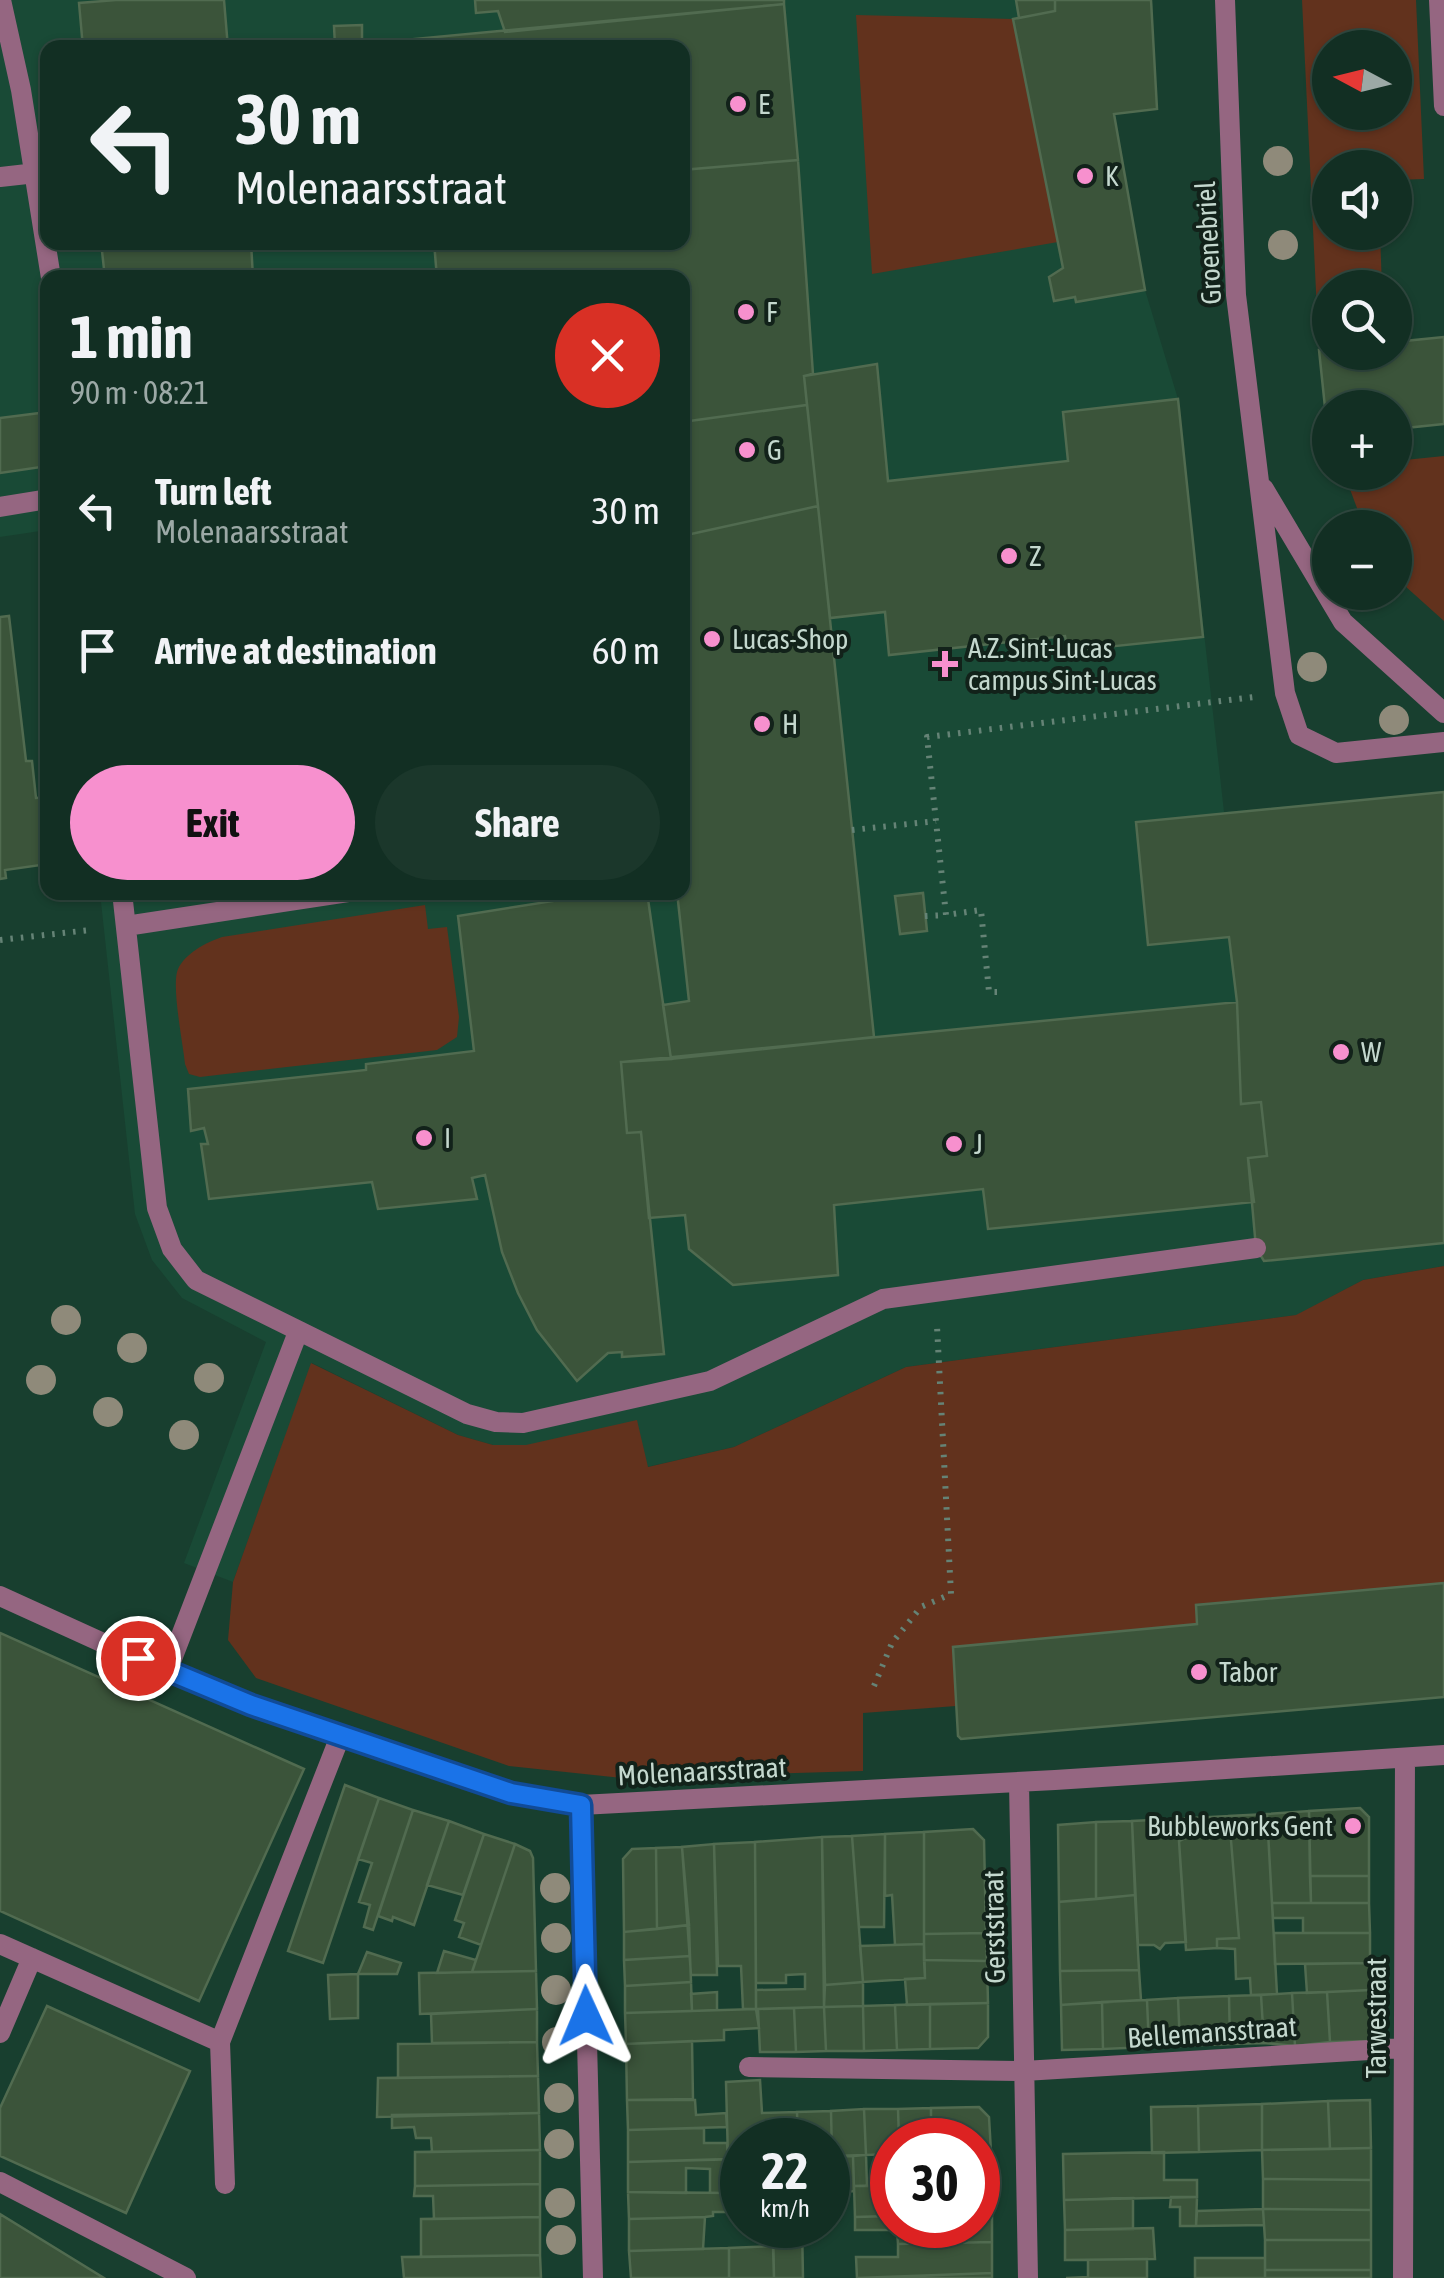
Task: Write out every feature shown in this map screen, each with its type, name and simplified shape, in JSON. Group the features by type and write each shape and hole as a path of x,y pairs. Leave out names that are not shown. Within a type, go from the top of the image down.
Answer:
{"street":[{"path":"1,0 40,201"},
{"name":"Groenebriel","path":"1225,0 1236,295 1285,693 1299,735 1336,754 1444,742"},
{"path":"1440,0 1444,106"},
{"path":"0,177 36,173"},
{"path":"1260,483 1343,622 1444,713"},
{"path":"0,507 40,501"},
{"path":"123,900 157,1208 172,1249 196,1280 467,1414 496,1422 523,1423 710,1381 883,1299 1256,1248"},
{"path":"126,926 296,900"},
{"path":"168,1672 298,1332"},
{"name":"Molenaarsstraat","path":"0,1596 251,1705 511,1793 581,1805 1444,1755"},
{"path":"225,2184 220,2042 341,1734"},
{"name":"Tarwestraat","path":"1403,2278 1405,1758"},
{"name":"Gerststraat","path":"1019,1782 1028,2278"},
{"path":"581,1805 592,2278"},
{"path":"0,1944 220,2042"},
{"path":"0,2034 32,1958"},
{"name":"Bellemansstraat","path":"1024,2071 1403,2048"},
{"path":"750,2068 1024,2071"},
{"path":"0,2182 186,2278"}],"path":[{"path":"946,915 927,737 1285,693"},
{"path":"852,830 936,821"},
{"path":"925,916 981,910 989,992 996,992"},
{"path":"0,940 126,926"},
{"path":"874,1686 892,1644 921,1607 951,1594 935,1292"}],"shaded area":[{"name":"A.Z. Sint-Lucas campus Sint-Lucas","path":"0,0 1152,0 1157,109 1115,115 1145,290 1178,399 1224,812 1444,792 1444,1266 1363,1280 1297,1315 906,1367 734,1447 647,1467 526,1445 493,1445 458,1435 312,1363 233,1582 184,1563 266,1342 182,1298 152,1260 135,1214 101,900 690,900 690,270 40,270 40,531 0,537"},
{"path":"1302,0 1416,0 1424,179 1412,179 1412,150 1312,150 1312,208"},
{"path":"856,15 1013,19 1058,242 872,274"},
{"path":"1314,250 1381,250 1381,270 1315,270"},
{"path":"1444,456 1444,621 1412,592 1412,510 1358,510 1350,490 1412,490 1412,459"},
{"path":"425,905 428,929 447,927 459,1017 457,1037 437,1050 200,1077 189,1074 178,1015 176,977 181,963 197,949 222,937"},
{"path":"1444,1266 1444,1583 1197,1604 1197,1624 954,1647 956,1706 863,1713 863,1771 622,1778 509,1766 256,1678 228,1640 233,1582 311,1363 458,1435 493,1445 526,1445 637,1420 648,1467 734,1447 906,1367 1296,1315 1363,1280"}],"building":[{"path":"224,0 227,40 82,40 79,3"},
{"path":"475,0 784,0 784,4 505,32 498,11 476,13"},
{"path":"1016,0 1055,0 1055,11 1019,18"},
{"name":"K","path":"1055,0 1151,0 1157,109 1114,114 1145,290 1076,302 1075,297 1054,301 1049,277 1063,268 1013,19 1055,11"},
{"name":"E","path":"784,4 798,160 690,169 690,40 404,40"},
{"name":"E","path":"362,25 362,40 335,40 334,26"},
{"name":"F","path":"798,160 813,374 804,376 807,405 690,421 690,270 436,270 435,250 690,250 690,169"},
{"path":"102,250 251,250 253,270 104,270"},
{"path":"1444,337 1444,424 1412,427 1412,390 1323,390 1321,370 1412,370 1412,340"},
{"name":"Z","path":"877,364 888,481 1068,461 1063,412 1178,399 1203,637 1068,651 1065,636 889,655 885,612 830,618 804,376"},
{"name":"G","path":"807,405 818,506 690,534 690,421"},
{"path":"40,413 40,467 0,473 0,418"},
{"name":"H","path":"818,506 874,1037 671,1059 663,1005 689,1001 678,900 690,900 690,534"},
{"path":"9,616 26,761 32,761 36,798 40,798 40,865 5,870 6,878 0,879 0,617"},
{"name":"W","path":"1444,792 1444,1243 1264,1261 1256,1248 1248,1158 1267,1156 1261,1102 1241,1104 1237,1002 1229,937 1148,945 1136,822"},
{"path":"923,893 927,931 900,934 895,896"},
{"name":"I","path":"559,900 648,900 671,1059 621,1062 627,1133 641,1132 664,1354 622,1357 622,1352 608,1353 577,1381 537,1330 518,1293 502,1252 485,1175 472,1178 477,1199 378,1209 372,1182 209,1199 201,1144 208,1144 204,1128 191,1131 188,1089 366,1070 366,1064 474,1051 458,916"},
{"name":"J","path":"1237,1002 1241,1104 1261,1102 1267,1156 1248,1158 1254,1202 988,1229 983,1189 834,1205 838,1275 733,1285 689,1249 685,1215 649,1218 641,1132 627,1133 621,1062"},
{"name":"Tabor","path":"1444,1583 1444,1697 961,1739 958,1736 953,1647 1197,1624 1196,1605"},
{"path":"0,1633 304,1769 199,2001 0,1911"},
{"path":"345,1785 379,1798 323,1963 288,1951"},
{"path":"379,1798 413,1810 373,1930 364,1927 370,1905 359,1902 372,1863 358,1859"},
{"path":"1360,1808 1369,1817 1369,1876 1310,1876 1309,1811"},
{"path":"413,1810 449,1821 414,1925 378,1916"},
{"path":"1309,1811 1311,1903 1272,1903 1267,1814"},
{"path":"1267,1814 1277,1994 1251,1995 1250,1978 1236,1979 1235,1949 1217,1948 1217,1939 1239,1938 1229,1816"},
{"path":"1229,1816 1239,1938 1217,1939 1217,1948 1186,1950 1179,1841 1190,1836 1192,1818"},
{"path":"1192,1818 1190,1836 1179,1841 1186,1942 1165,1943 1160,1949 1138,1945 1132,1821"},
{"path":"449,1821 484,1834 463,1895 427,1885"},
{"path":"1132,1821 1135,1895 1096,1899 1096,1822"},
{"path":"1096,1822 1096,1899 1059,1902 1058,1825"},
{"path":"973,1829 984,1840 986,1933 924,1934 924,1832"},
{"path":"924,1832 924,1944 895,1945 892,1895 885,1896 885,1834"},
{"path":"484,1834 515,1844 481,1945 459,1937 464,1923 455,1920"},
{"path":"885,1834 884,1927 859,1927 852,1836"},
{"path":"852,1836 863,1982 825,1985 822,1837"},
{"path":"822,1837 824,2007 756,2009 756,1990 805,1989 805,1974 786,1975 786,1983 756,1983 755,1842"},
{"path":"755,1842 756,2009 743,2009 741,1966 718,1966 714,1844"},
{"path":"515,1844 530,1851 533,1858 536,1971 472,1972"},
{"path":"714,1844 717,1975 691,1975 682,1847"},
{"path":"682,1847 689,1925 657,1929 656,1848"},
{"path":"656,1848 657,1929 624,1932 623,1859 632,1849"},
{"path":"1310,1876 1369,1876 1369,1903 1311,1903"},
{"path":"1135,1895 1139,1970 1060,1971 1059,1902"},
{"path":"1272,1903 1369,1903 1370,1933 1303,1933 1303,1918 1273,1918"},
{"path":"689,1925 690,1956 624,1960 624,1932"},
{"path":"986,1933 987,1961 924,1960 924,1934"},
{"path":"1274,1933 1370,1933 1370,1963 1275,1964"},
{"path":"924,1944 925,1978 863,1982 860,1946"},
{"path":"444,1951 476,1960 472,1972 437,1973"},
{"path":"367,1952 401,1963 397,1974 358,1974"},
{"path":"690,1956 691,1982 625,1986 624,1960"},
{"path":"924,1960 987,1961 988,2003 907,2005 905,1979 925,1978"},
{"path":"1370,1963 1370,1990 1307,1993 1305,1964"},
{"path":"1139,1970 1141,2000 1061,2005 1060,1971"},
{"path":"536,1971 537,2009 420,2014 419,1973"},
{"path":"358,1974 358,2018 330,2019 328,1975"},
{"path":"691,1982 692,2011 625,2013 625,1986"},
{"path":"863,1982 863,2006 824,2007 825,1985"},
{"path":"1370,1990 1370,2041 1330,2042 1327,1992"},
{"path":"717,1992 717,2010 692,2011 691,1994"},
{"path":"1327,1992 1330,2042 1295,2046 1292,1993"},
{"path":"1292,1993 1295,2046 1264,2043 1261,1995"},
{"path":"1261,1995 1264,2043 1230,2044 1229,1996"},
{"path":"1229,1996 1230,2044 1180,2046 1178,1998"},
{"path":"1178,1998 1180,2046 1149,2047 1147,2000"},
{"path":"1147,2000 1149,2047 1103,2049 1102,2002"},
{"path":"1102,2002 1103,2049 1062,2050 1061,2005"},
{"path":"988,2003 988,2037 978,2048 930,2049 930,2004"},
{"path":"930,2004 930,2049 897,2050 895,2005"},
{"path":"895,2005 897,2050 864,2051 863,2006"},
{"path":"47,2006 190,2071 126,2213 0,2156 0,2108"},
{"path":"863,2006 864,2051 826,2051 824,2007"},
{"path":"824,2007 826,2051 796,2052 794,2008"},
{"path":"794,2008 796,2052 760,2052 758,2009"},
{"path":"537,2009 537,2042 432,2043 431,2014"},
{"path":"756,2009 759,2028 724,2030 724,2040 626,2044 625,2013"},
{"path":"692,2041 693,2099 627,2100 626,2044"},
{"path":"537,2042 538,2076 398,2078 398,2044"},
{"path":"538,2076 539,2113 377,2117 378,2078"},
{"path":"760,2080 762,2113 797,2112 797,2118 727,2118 726,2082"},
{"path":"627,2100 695,2100 696,2115 726,2113 726,2118 720,2118 720,2127 628,2130"},
{"path":"1370,2100 1371,2148 1330,2149 1328,2101"},
{"path":"1328,2101 1330,2149 1262,2150 1262,2104"},
{"path":"1262,2104 1262,2150 1199,2152 1198,2106"},
{"path":"1198,2106 1199,2152 1152,2153 1151,2107"},
{"path":"979,2107 989,2118 931,2118 931,2108"},
{"path":"931,2108 931,2118 898,2118 898,2109"},
{"path":"864,2109 898,2109 898,2118 870,2118 870,2155 866,2155"},
{"path":"864,2109 866,2155 850,2155 850,2118 831,2118 831,2111"},
{"path":"831,2111 831,2118 797,2118 797,2112"},
{"path":"539,2113 540,2150 432,2152 431,2138 416,2138 414,2127 392,2128 392,2115"},
{"path":"704,2128 704,2143 720,2143 720,2159 628,2162 628,2130"},
{"path":"1371,2148 1371,2180 1263,2179 1262,2150"},
{"path":"540,2150 540,2184 415,2186 415,2152"},
{"path":"1164,2152 1164,2180 1197,2180 1197,2197 1064,2200 1063,2154"},
{"path":"866,2155 867,2186 854,2186 853,2156"},
{"path":"853,2156 854,2191 850,2191"},
{"path":"720,2160 720,2193 710,2193 710,2169 686,2168 686,2193 628,2192 628,2162"},
{"path":"1263,2179 1371,2180 1371,2210 1263,2209"},
{"path":"540,2184 540,2217 434,2219 433,2196 414,2196 415,2186"},
{"path":"854,2186 870,2186 870,2217 855,2217"},
{"path":"628,2192 720,2193 720,2212 713,2212 713,2216 629,2219"},
{"path":"1171,2197 1197,2197 1196,2226 1180,2226 1180,2207 1170,2207"},
{"path":"1133,2198 1133,2229 1065,2230 1064,2200"},
{"path":"1263,2209 1371,2210 1371,2240 1265,2240"},
{"path":"1263,2209 1264,2225 1196,2226 1197,2211"},
{"path":"0,2214 104,2278 0,2278"},
{"path":"540,2217 540,2255 421,2257 421,2219"},
{"path":"705,2217 703,2249 629,2251 629,2219"},
{"path":"855,2217 870,2217 870,2230 855,2230"},
{"path":"1153,2228 1155,2259 1065,2260 1065,2230"},
{"path":"1265,2240 1371,2240 1371,2270 1265,2270"},
{"path":"729,2248 773,2248 774,2278 729,2278"},
{"path":"729,2248 729,2278 631,2278 629,2251"},
{"path":"773,2248 802,2248 803,2278 774,2278"},
{"path":"898,2248 992,2248 992,2273 857,2278 856,2257 898,2257"},
{"path":"540,2255 541,2278 404,2278 402,2257"},
{"path":"1195,2258 1265,2258 1265,2278 1195,2278"},
{"path":"1147,2259 1147,2278 1066,2278 1088,2277 1088,2260 1065,2260"},
{"path":"1265,2270 1371,2270 1371,2278 1265,2278"},
{"path":"992,2273 992,2278 857,2278"}],"place":[{"name":"E","path":"738,104"},
{"name":"K","path":"1085,176"},
{"name":"F","path":"746,312"},
{"name":"G","path":"747,450"},
{"name":"Z","path":"1009,556"},
{"name":"Lucas-Shop","path":"712,639"},
{"name":"A.Z. Sint-Lucas campus Sint-Lucas","path":"945,664"},
{"name":"H","path":"762,724"},
{"name":"W","path":"1341,1052"},
{"name":"I","path":"424,1138"},
{"name":"J","path":"954,1144"},
{"name":"Tabor","path":"1199,1672"},
{"name":"Bubbleworks Gent","path":"1353,1826"}],"route":[{"path":"138,1658 251,1705 511,1793 581,1805 586,2016"}]}
